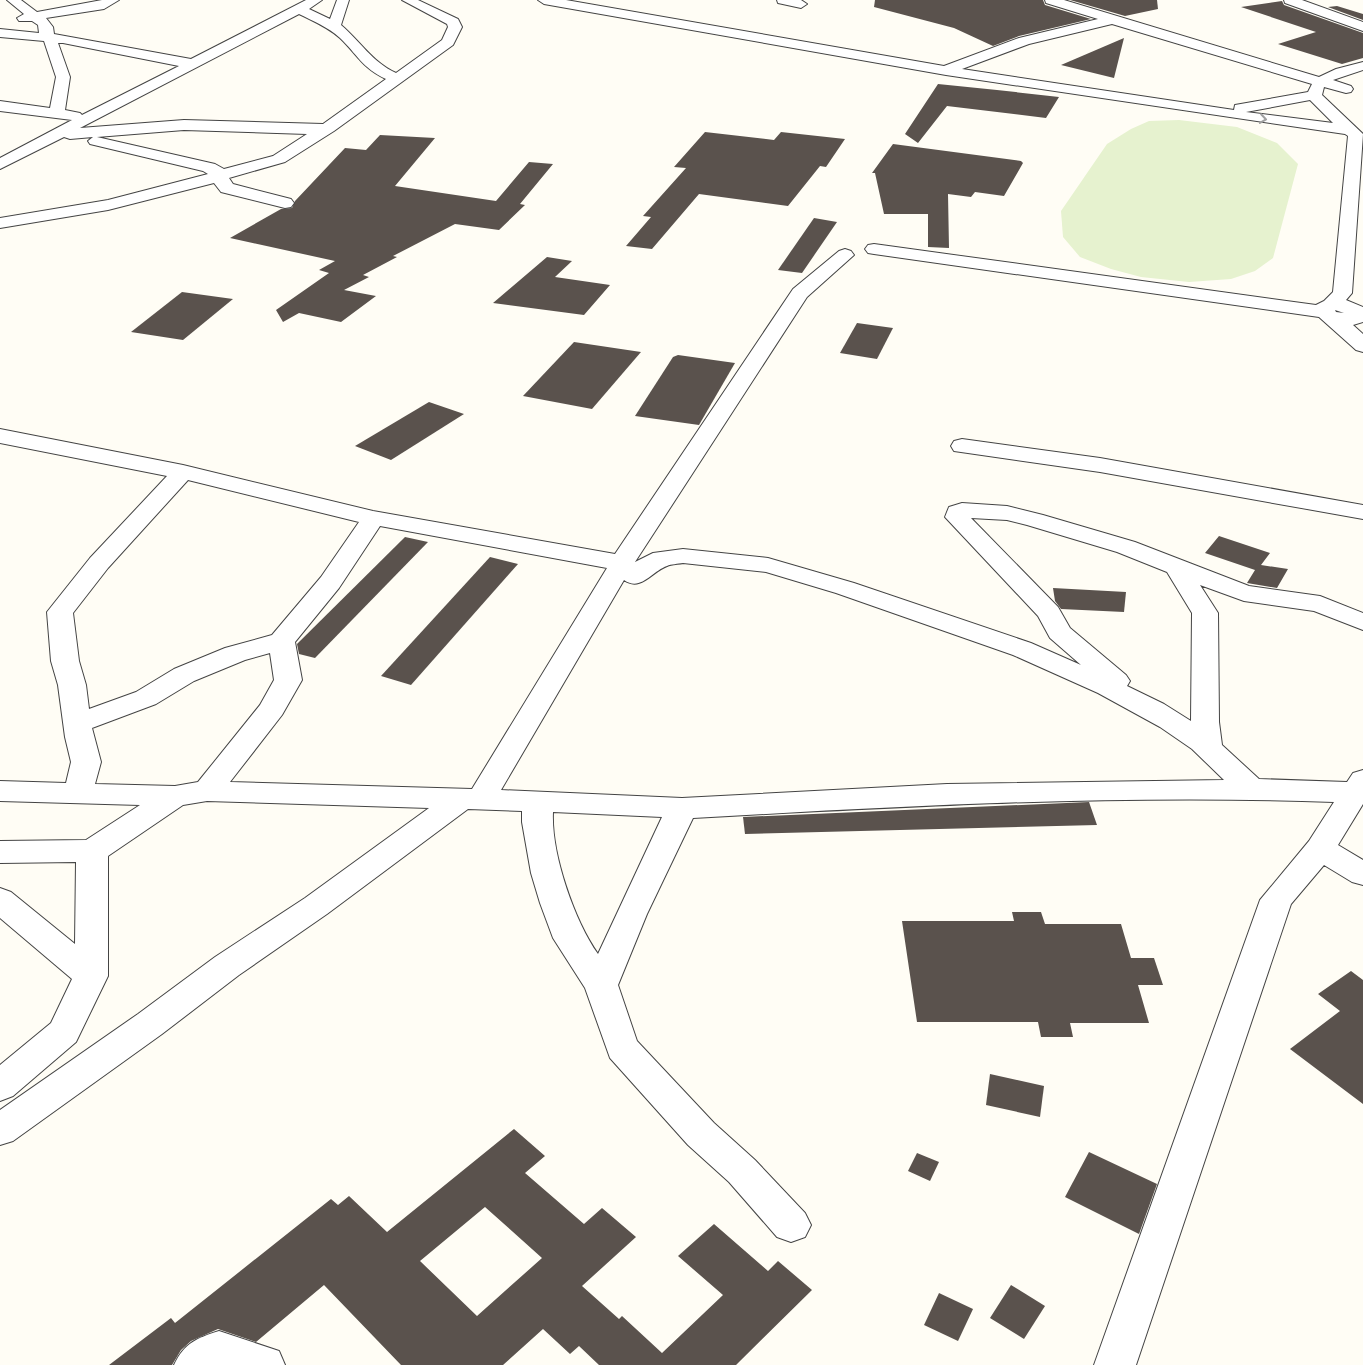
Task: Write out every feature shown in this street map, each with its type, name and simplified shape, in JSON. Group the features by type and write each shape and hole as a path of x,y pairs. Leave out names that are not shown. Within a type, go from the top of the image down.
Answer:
{"street":[{"path":"0,4 36,0"},
{"path":"0,22 99,6 113,0"},
{"path":"0,164 316,0"},
{"path":"334,26 343,0"},
{"path":"0,224 108,205 279,159 328,128 448,42 455,27 453,22 408,0"},
{"path":"544,0 564,1 946,71 1353,132"},
{"path":"783,0 801,4"},
{"path":"1051,0 1316,88 1346,90"},
{"path":"1290,0 1363,27"},
{"path":"14,1 44,23 45,31 57,53 63,80 57,107 58,113"},
{"path":"299,9 334,26 347,37 361,55 382,72 397,79"},
{"path":"946,71 1024,41 1112,20"},
{"path":"0,33 49,37 194,64"},
{"path":"978,76 986,55"},
{"path":"1214,112 1316,88 1343,71 1363,66"},
{"path":"1360,342 1345,311 1353,132 1344,104 1346,90 1352,80 1363,74"},
{"path":"1316,88 1353,132"},
{"path":"0,106 91,118"},
{"path":"56,136 184,125 315,130 328,128"},
{"path":"78,134 89,139 209,167 220,174 227,188 285,203"},
{"path":"0,1130 150,1024 227,966 470,800 622,563 800,292 845,255 839,249 840,246 851,243 866,244 874,249 1345,311"},
{"path":"0,436 183,472 373,518 622,563 635,577 642,569 662,558 683,556 749,562 778,568 862,594 1022,649 1108,687 1168,720"},
{"path":"962,446 1100,465 1363,512"},
{"path":"78,793 86,762 77,723 72,685 65,661 60,612 98,565 156,504 183,472"},
{"path":"1251,789 1208,747 1168,720 1101,669 1059,632 1049,613 957,517 957,512 962,510 1007,513 1026,518 1126,547 1178,569 1244,593 1320,604 1363,622"},
{"path":"77,723 146,698 184,675 235,654 281,641 311,609 344,564 373,518"},
{"path":"1178,569 1205,613 1205,722 1208,747"},
{"path":"207,791 272,710 288,680 281,641"},
{"path":"0,791 175,796 207,791 538,801 682,808 947,794 1360,789"},
{"path":"1115,1365 1276,900 1320,849 1360,789"},
{"path":"0,852 92,851 175,796"},
{"path":"538,801 537,822 547,873 556,903 569,938 601,985 622,1048 701,1134 742,1171 792,1225"},
{"path":"601,985 631,914 682,808"},
{"path":"1320,849 1363,874"},
{"path":"0,1086 12,1078 64,1032 91,976 92,851"},
{"path":"0,900 91,976"},
{"path":"195,1365 209,1354 218,1351 264,1365"}],"green space":[{"path":"1179,120 1237,127 1277,143 1298,164 1273,258 1255,271 1231,279 1189,282 1141,277 1111,269 1080,257 1063,237 1061,211 1107,144 1131,129 1149,121"}],"building":[{"path":"875,0 1043,0 1045,5 1091,19 1019,36 993,46 954,28 874,7"},
{"path":"1070,0 1157,0 1158,9 1125,16"},
{"path":"1282,1 1284,5 1363,33 1363,58 1342,64 1278,44 1316,32 1241,7"},
{"path":"1337,6 1363,14 1363,20 1328,7"},
{"path":"1124,38 1114,78 1061,65"},
{"path":"938,84 1059,97 1046,118 947,106 918,143 905,134"},
{"path":"705,132 774,140 781,132 845,139 826,167 820,166 788,206 699,194 652,249 626,246 651,217 643,216 686,168 674,167"},
{"path":"380,135 435,138 395,186 496,201 529,162 553,164 520,204 525,205 499,230 455,224 393,256 397,257 363,275 369,277 344,290 376,296 341,322 299,313 283,322 276,310 329,273 319,270 335,261 230,238 281,209 292,208 295,201 345,148 366,150"},
{"path":"893,144 1021,161 1023,163 1004,196 975,192 971,197 948,194 949,248 928,247 928,214 884,214 875,173 872,173"},
{"path":"814,218 837,222 802,273 778,270"},
{"path":"547,257 572,261 555,277 610,285 584,315 493,303"},
{"path":"182,292 233,299 183,340 131,332"},
{"path":"857,323 893,328 877,359 840,353"},
{"path":"574,342 641,352 592,409 523,396"},
{"path":"678,355 735,363 699,425 635,416 673,357"},
{"path":"429,402 464,414 391,460 355,446"},
{"path":"1219,536 1270,553 1261,565 1288,569 1277,588 1247,583 1255,570 1205,553"},
{"path":"405,537 428,542 315,658 299,654 297,644"},
{"path":"490,557 518,564 411,685 381,676"},
{"path":"1053,588 1126,592 1124,612 1061,609 1055,601"},
{"path":"1089,802 1097,825 745,834 743,817"},
{"path":"1012,912 1041,912 1045,924 1121,924 1131,958 1154,958 1163,985 1138,985 1149,1023 1070,1023 1073,1037 1041,1037 1038,1022 917,1022 902,921 1014,921"},
{"path":"1351,971 1363,980 1363,1104 1290,1049 1340,1011 1318,994"},
{"path":"990,1074 1044,1086 1040,1117 986,1105"},
{"path":"514,1129 545,1156 525,1173 584,1224 602,1208 636,1237 582,1286 619,1319 622,1316 662,1353 723,1295 678,1256 714,1224 768,1271 778,1261 812,1290 736,1365 599,1365 579,1346 570,1354 543,1329 503,1365 401,1365 324,1285 256,1342 218,1329 191,1341 181,1350 172,1365 109,1365 171,1318 175,1323 331,1199 338,1205 349,1196 387,1232","holes":["485,1207 542,1258 477,1316 420,1261"]},
{"path":"1089,1152 1157,1184 1139,1234 1065,1197"},
{"path":"917,1153 939,1162 930,1181 908,1171"},
{"path":"1011,1285 1045,1306 1024,1339 990,1318"},
{"path":"939,1293 973,1309 958,1341 924,1325"}]}
